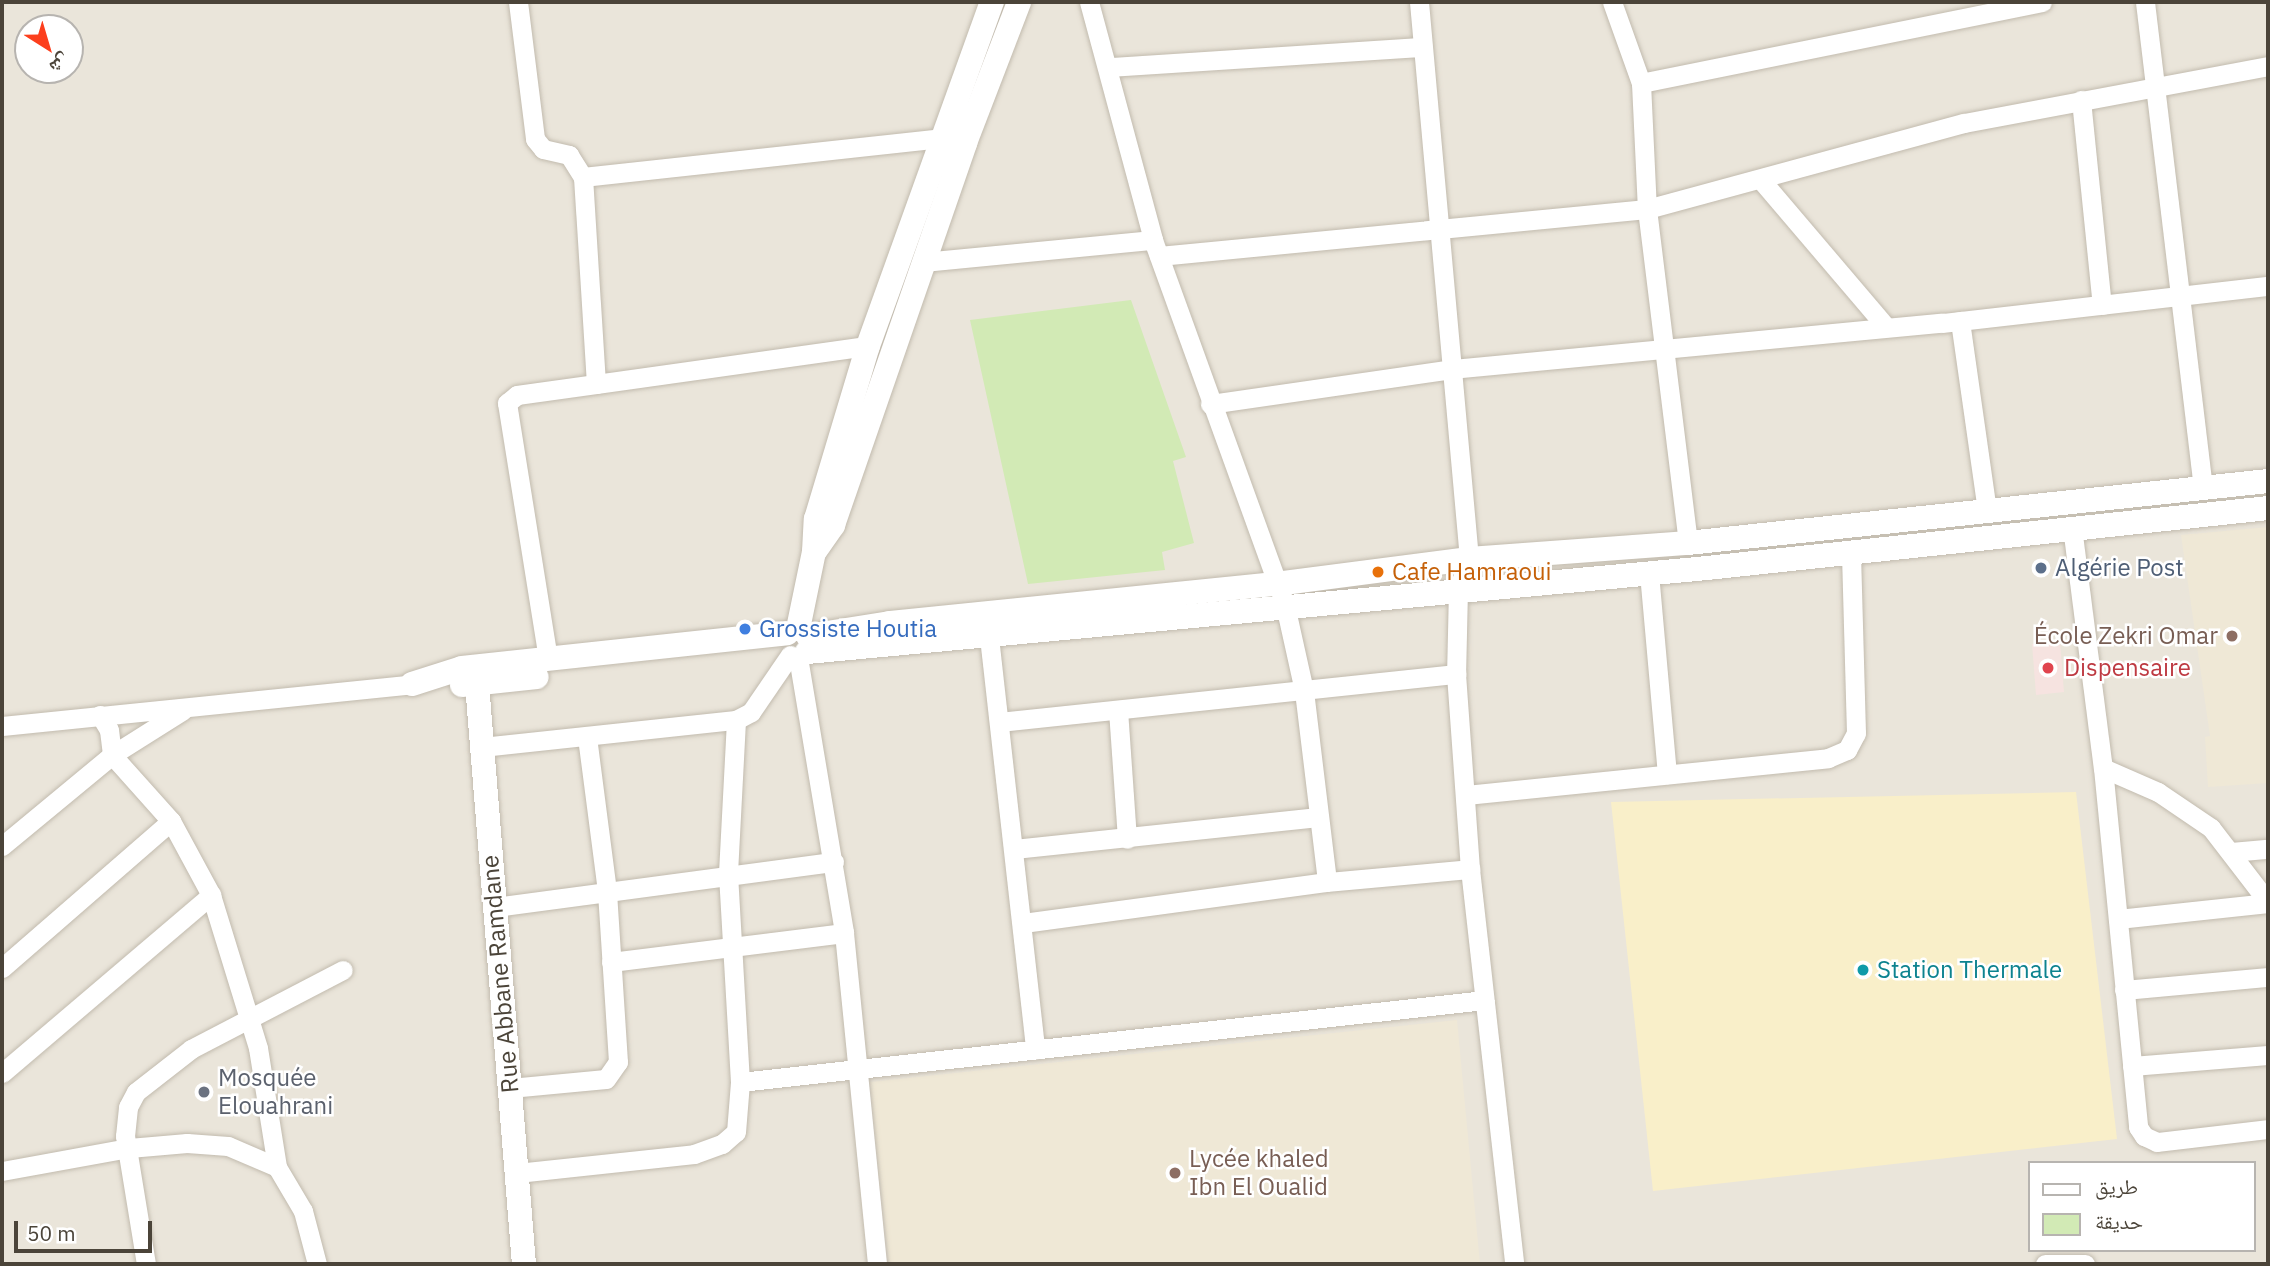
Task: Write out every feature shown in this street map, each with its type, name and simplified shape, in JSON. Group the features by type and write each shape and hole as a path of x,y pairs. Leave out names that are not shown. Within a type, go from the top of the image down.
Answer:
{"street":[{"path":"518,2 535,139 543,149 569,155 583,177 597,384"},
{"path":"877,1264 860,1067 844,933 796,645 814,552 816,519 868,346 992,2"},
{"path":"814,552 833,525 923,262 1019,2"},
{"path":"1089,2 1110,67 1156,248 1210,404 1281,594 1304,691 1327,882"},
{"path":"1419,2 1437,228 1469,559 1458,589 1457,674 1470,869 1514,1264"},
{"path":"1612,2 1641,83 1647,209 1688,543"},
{"path":"1641,83 2042,2"},
{"path":"2145,2 2203,488"},
{"path":"1110,67 1422,47"},
{"path":"923,262 1437,228 1647,209 1964,123 2268,66"},
{"path":"2081,100 2102,305"},
{"path":"583,177 941,138"},
{"path":"1761,180 1886,327"},
{"path":"1210,404 1452,369 1960,321 2268,286"},
{"path":"1960,321 1987,511"},
{"path":"548,659 507,403 517,395 868,346"},
{"path":"412,684 462,668 548,659 633,658 796,645 989,637 1281,594 1469,559 1688,543 2268,481"},
{"path":"482,747 736,720 751,712 796,645 890,623 1281,594 1458,589 1649,573 2268,508"},
{"path":"2071,527 2103,768 2138,1127 2149,1139 2268,1129"},
{"path":"1466,795 1828,758 1853,746 1856,733 1851,552"},
{"path":"1649,573 1667,774"},
{"path":"989,637 1035,1049"},
{"path":"2,726 412,684 477,684 633,658"},
{"path":"999,722 1457,674"},
{"name":"Rue Abbane Ramdane","path":"477,684 524,1264"},
{"path":"2,846 112,755 192,706"},
{"path":"1118,710 1127,839"},
{"path":"100,715 109,730 112,755 172,821 211,895 249,1018 277,1167 303,1211 317,1264"},
{"path":"517,1173 709,1150 733,1136 739,1126 740,1082 730,946 728,873 736,720"},
{"path":"510,1088 593,1082 614,1070 619,1048 607,891 587,736"},
{"path":"2103,768 2189,811 2231,852 2268,902"},
{"path":"1014,849 1318,817"},
{"path":"2,968 172,821"},
{"path":"2231,852 2268,849"},
{"path":"495,907 728,873 834,862"},
{"path":"1023,923 1327,882 1470,869"},
{"path":"2,1073 211,895"},
{"path":"2118,919 2268,902"},
{"path":"611,962 844,933"},
{"path":"146,1264 125,1122 136,1093 165,1065 343,970"},
{"path":"2124,990 2268,977"},
{"path":"740,1082 1485,1000"},
{"path":"2132,1066 2268,1055"},
{"path":"2,1171 129,1148 187,1143 228,1146 277,1167"},
{"path":"2045,1264 2085,1264"}],"shaded area":[{"path":"2,2 2268,2 2268,1264 2,1264"},
{"name":"École Zekri Omar","path":"2268,527 2268,783 2208,787 2205,737 2210,736 2181,535"},
{"name":"Dispensaire","path":"2060,642 2064,692 2036,695 2032,644"},
{"name":"Lycée khaled Ibn El Oualid","path":"1457,1020 1480,1264 889,1264 870,1082"}],"green space":[{"path":"1131,300 1186,457 1173,461 1194,543 1162,552 1165,570 1028,584 970,320"}],"sand":[{"name":"Station Thermale","path":"2076,792 2117,1139 1653,1191 1611,802"}],"place":[{"name":"Algérie Post","path":"2041,568"},
{"name":"Cafe Hamraoui","path":"1378,572"},
{"name":"Grossiste Houtia","path":"745,629"},
{"name":"École Zekri Omar","path":"2232,636"},
{"name":"Dispensaire","path":"2048,668"},
{"name":"Station Thermale","path":"1863,970"},
{"name":"Mosquée Elouahrani","path":"204,1092"},
{"name":"Lycée khaled Ibn El Oualid","path":"1175,1173"}]}
